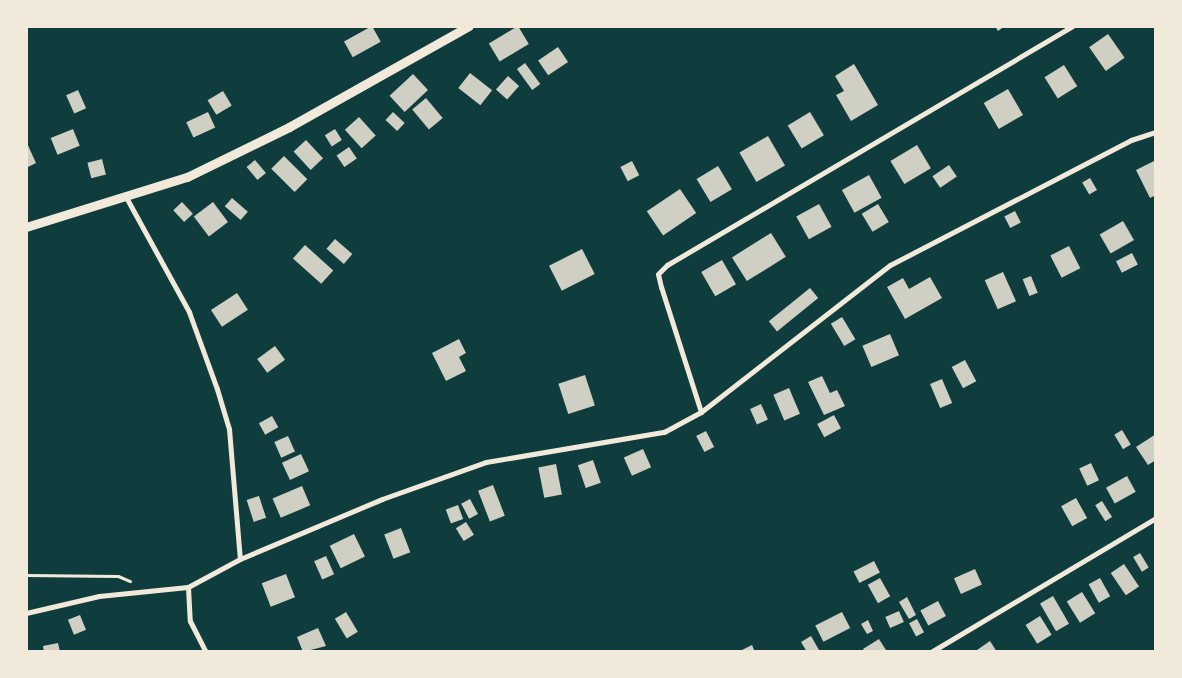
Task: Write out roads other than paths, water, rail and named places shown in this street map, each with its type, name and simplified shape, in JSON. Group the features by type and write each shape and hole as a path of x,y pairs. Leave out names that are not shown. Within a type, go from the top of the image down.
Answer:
{"street":[{"path":"26,227 126,199 187,177 289,127 469,26"},
{"path":"701,412 658,274 667,265 1072,26"},
{"path":"26,612 99,596 188,587 240,559 382,499 486,462 664,432 701,412 890,265 1131,140 1156,132"},
{"path":"126,199 189,312 218,389 229,429 240,559"},
{"path":"931,652 1156,518"},
{"path":"188,587 190,622 206,652"}]}
